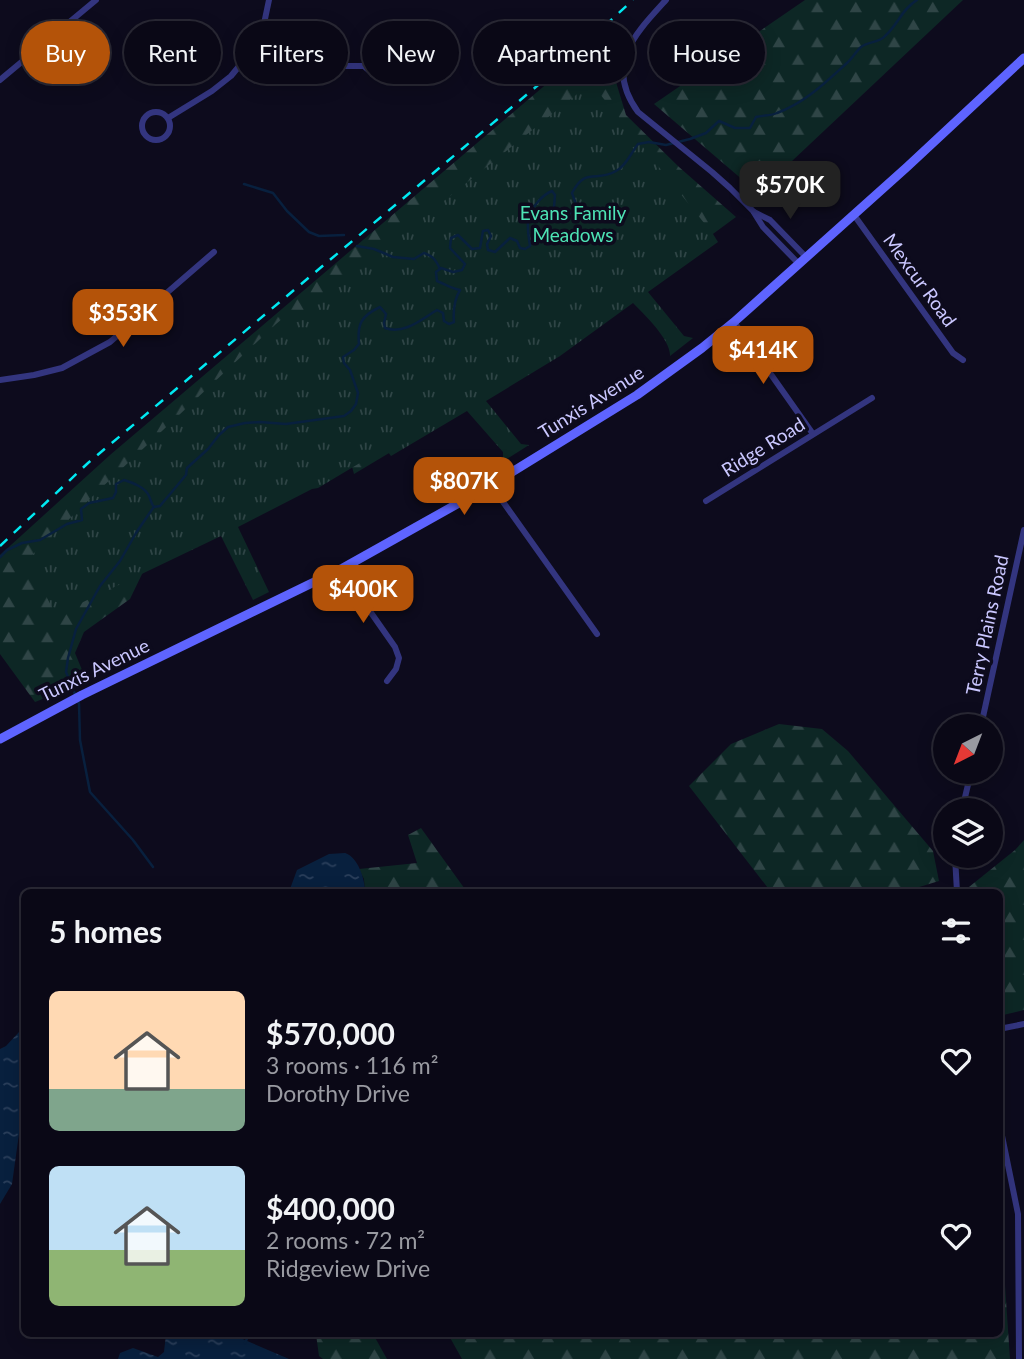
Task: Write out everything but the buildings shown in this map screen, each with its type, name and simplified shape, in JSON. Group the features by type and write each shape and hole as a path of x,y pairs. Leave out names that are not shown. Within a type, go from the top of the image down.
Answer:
{"main road":[{"name":"Tunxis Avenue","path":"0,739 82,695 344,568 491,485 637,395 734,322 1024,58"}],"street":[{"path":"0,80 96,0"},
{"path":"265,21 269,0"},
{"path":"666,0 636,34 625,57 623,79 631,102 638,112 712,172 753,211 763,227 803,261"},
{"path":"384,50 399,56 402,62 402,68 390,79 377,77 364,66 368,57 384,50"},
{"path":"168,118 212,91 235,70"},
{"path":"158,112 168,118 170,129 164,138 154,140 144,134 142,125 147,115 158,112"},
{"name":"Mexcur Road","path":"854,215 953,353 963,360"},
{"path":"0,380 62,368 110,342 214,252"},
{"path":"734,322 813,434"},
{"name":"Ridge Road","path":"706,501 872,398"},
{"path":"491,485 597,634"},
{"name":"Terry Plains Road","path":"984,714 1024,530"},
{"path":"344,568 395,647 399,658 387,681"},
{"path":"956,868 957,889"},
{"path":"1003,1028 1024,1024"},
{"path":"1003,1141 1018,1214 1019,1359"},
{"path":"1018,1214 1024,1223"}],"green space":[{"path":"805,0 963,0 758,193 654,104 683,84 765,84 765,28"},
{"name":"Evans Family Meadows","path":"547,84 617,84 626,115 736,217 528,370 354,474 348,452 143,572 130,599 84,632 75,653 87,682 35,702 0,654 0,555 110,455"},
{"name":"Evans Family Meadows","path":"590,84 718,242 648,292 684,336 693,338 670,356 662,335 633,303 560,356 486,401 521,444 529,445 497,465 503,459 503,452 467,411 391,456 385,448 318,488 238,527 269,592 253,600 221,536 56,615 27,560 276,324 282,319 288,326"},
{"path":"779,724 822,729 848,751 933,851 933,868 936,868 939,881 913,889 769,889 689,786 731,744"},
{"path":"421,828 465,889 365,889 359,869 417,863 408,835"},
{"path":"1024,840 1024,1010 1003,1015 1003,889 966,889 993,868 1003,868 1003,860"},
{"path":"1003,1255 1010,1359 462,1359 450,1337 1003,1337"},
{"path":"316,1337 375,1337 387,1359 323,1359 319,1356"}],"water":[{"path":"329,854 350,855 360,869 365,889 290,889 297,870"},
{"path":"20,1011 21,1120 12,1184 0,1204 0,1049 19,1032"},
{"path":"166,1337 238,1337 289,1359 118,1359 120,1353 133,1348 158,1357 164,1352"}],"waterway":[{"path":"0,557 7,550 22,543 40,540 67,524 82,520 81,509 89,503 113,498 116,484 124,480 145,490 154,507 160,506 186,475 187,468 228,427 260,422 286,424 344,416 356,404 358,393 343,357 359,344 359,331 364,317 380,307 386,314 385,328 392,330 406,328 437,310 443,313 444,321 449,324 454,322 454,305 460,290 437,281 436,272 441,268 453,272 462,270 465,264 450,248 451,238 458,235 472,249 480,248 483,231 488,230 491,236 487,244 488,250 495,252 510,238 517,241 520,248 525,249 530,246 530,213 548,193 552,191 555,195 554,207 563,214 568,214 577,207 572,193 577,185 587,177 603,176 620,169 638,144 649,142 666,145 690,139 706,133 719,121 735,128 750,128 756,117 787,109 823,85 861,47 883,38 907,8 917,0"},
{"path":"244,184 273,193 309,232 319,236 344,235"},
{"path":"357,246 393,257 414,259 424,253 434,259 440,269"},
{"path":"153,508 120,561 100,586 76,629 66,672 79,704 80,740 90,792 153,867"},
{"path":"245,1343 248,1337"}],"railway":[{"path":"0,546 88,463 562,65 633,0"}]}
